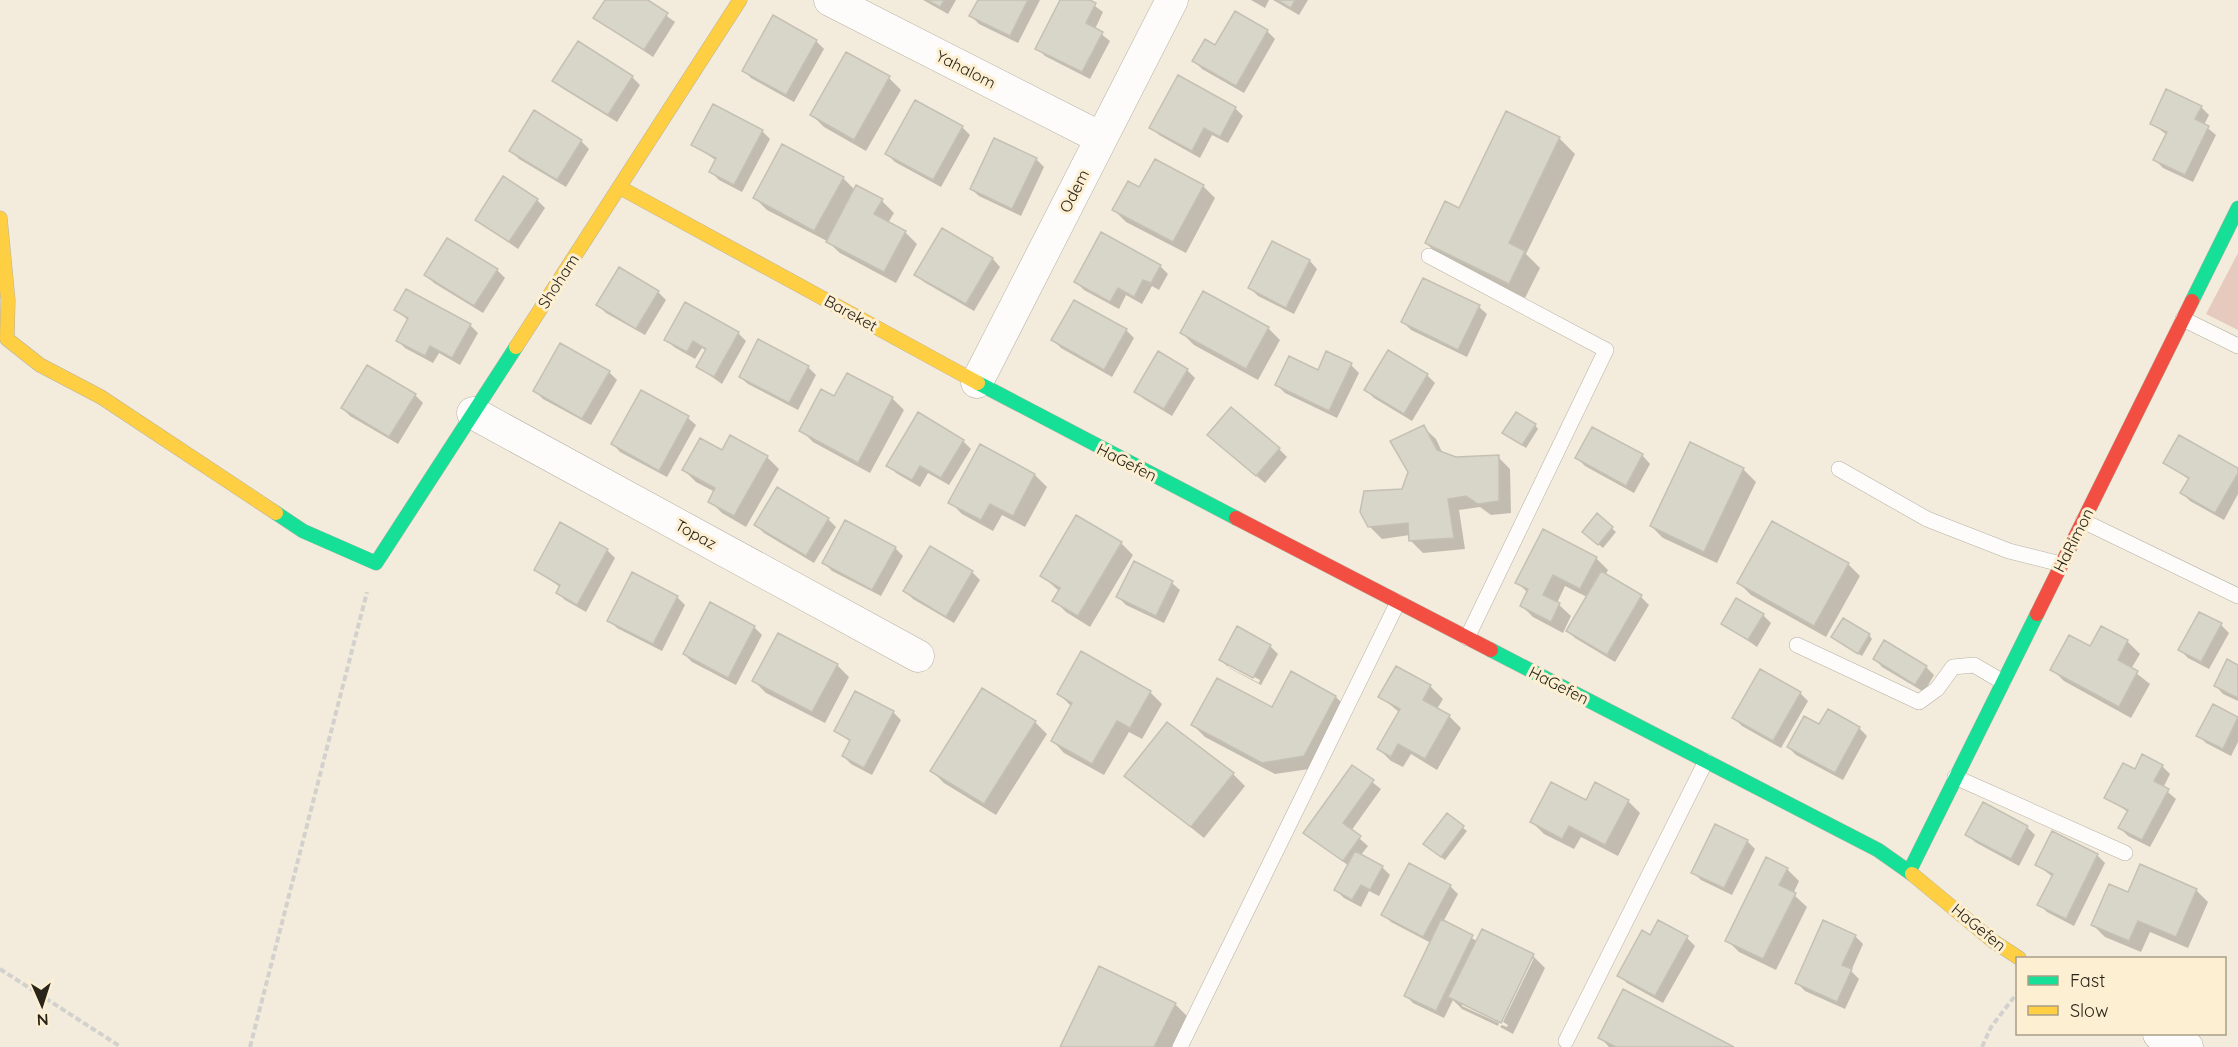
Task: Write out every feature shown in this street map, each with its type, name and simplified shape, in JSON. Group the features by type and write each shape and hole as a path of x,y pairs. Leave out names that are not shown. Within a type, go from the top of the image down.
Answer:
{"street":[{"name":"Shoham","path":"376,563 740,0"},
{"name":"Yahalom","path":"830,0 1101,138"},
{"name":"Odem","path":"977,382 1172,0"},
{"name":"Bareket","path":"619,187 1082,439"},
{"name":"HaRimon","path":"1909,872 2238,208"},
{"path":"0,218 8,300 4,339 40,365 101,397 303,531 376,563"},
{"name":"Topaz","path":"473,413 918,656"},
{"name":"HaGefen","path":"1082,439 1878,850 1930,887 1993,941 2017,957"},
{"path":"2161,1035 2187,1047"}],"lane":[{"path":"1429,256 1606,350 1467,638"},
{"path":"2183,319 2238,346"},
{"path":"1839,469 1927,519 2009,550 2061,564"},
{"path":"2083,520 2238,596"},
{"path":"1180,1047 1398,602"},
{"path":"1797,645 1919,702 1937,689 1953,667 1974,665 2003,681"},
{"path":"1566,1041 1706,762"},
{"path":"1955,777 2125,853"}],"path":[{"path":"250,1047 376,563"},
{"path":"0,969 121,1047"},
{"path":"1982,1047 1991,1027 2016,995"}],"shaded area":[{"path":"2238,253 2238,330 2206,314"}],"building":[{"path":"605,0 648,0 668,13 644,50 593,18"},
{"path":"927,0 944,0 940,7"},
{"path":"978,0 1028,0 1010,36 969,16"},
{"path":"1060,0 1090,0 1096,3 1086,23 1103,32 1082,72 1035,49"},
{"path":"1277,0 1295,0 1291,8"},
{"path":"1235,11 1268,30 1236,86 1192,61 1205,39 1215,45"},
{"path":"773,15 817,40 786,95 742,71"},
{"path":"578,41 633,76 608,115 552,81"},
{"path":"846,52 890,76 854,140 810,115"},
{"path":"1178,75 1236,107 1220,137 1204,128 1192,151 1149,128"},
{"path":"2166,89 2202,106 2195,119 2209,126 2185,175 2153,160 2167,132 2150,124"},
{"path":"915,100 963,126 933,180 885,154"},
{"path":"713,104 763,130 734,185 709,172 716,158 691,145"},
{"path":"534,110 582,140 557,180 509,151"},
{"path":"1506,111 1560,137 1509,243 1525,251 1509,284 1425,243 1445,201 1459,208"},
{"path":"994,138 1037,158 1012,209 970,189"},
{"path":"782,144 844,177 814,231 753,198"},
{"path":"1155,159 1204,185 1173,242 1112,210 1128,181 1139,187"},
{"path":"503,176 538,199 509,242 475,220"},
{"path":"856,185 883,199 874,214 906,231 884,272 826,242"},
{"path":"942,228 993,258 966,304 914,275"},
{"path":"1101,232 1161,265 1151,283 1143,280 1134,297 1118,288 1110,302 1074,282"},
{"path":"447,238 498,269 474,306 424,275"},
{"path":"1272,241 1310,260 1286,308 1248,288"},
{"path":"619,267 659,291 636,329 596,305"},
{"path":"1423,278 1480,305 1458,350 1401,322"},
{"path":"406,289 471,324 452,358 430,346 425,356 396,341 408,318 394,310"},
{"path":"1203,291 1269,327 1246,369 1180,333"},
{"path":"1074,300 1127,329 1104,370 1051,340"},
{"path":"685,302 739,332 714,377 696,367 706,349 693,341 687,352 664,340"},
{"path":"758,339 809,366 789,403 739,377"},
{"path":"560,343 610,371 582,419 533,391"},
{"path":"1388,350 1428,374 1404,414 1364,390"},
{"path":"1158,351 1188,369 1164,409 1134,392"},
{"path":"1326,351 1352,363 1329,411 1275,385 1289,356 1318,370"},
{"path":"367,365 416,394 389,437 341,408"},
{"path":"847,373 893,397 858,463 799,431 821,389 834,396"},
{"path":"641,390 689,416 659,471 611,444"},
{"path":"1231,407 1280,448 1256,476 1207,435"},
{"path":"918,412 964,440 941,478 920,466 912,480 886,466"},
{"path":"1516,412 1536,424 1522,445 1502,433"},
{"path":"1424,425 1437,450 1456,457 1499,455 1499,501 1478,504 1466,496 1448,499 1454,538 1409,541 1408,523 1368,527 1360,512 1364,491 1402,489 1408,472 1390,441"},
{"path":"1592,427 1643,454 1626,486 1575,458"},
{"path":"730,435 768,456 734,516 708,502 715,488 682,470 700,438 722,450"},
{"path":"2179,435 2238,468 2238,473 2215,513 2180,493 2189,478 2163,463"},
{"path":"1690,442 1744,468 1704,552 1650,526"},
{"path":"980,444 1035,474 1013,516 990,504 981,520 948,503"},
{"path":"777,487 829,518 806,556 754,525"},
{"path":"1597,513 1613,527 1598,545 1582,532"},
{"path":"1076,515 1122,542 1078,616 1052,601 1060,588 1040,576"},
{"path":"845,520 896,547 872,590 822,563"},
{"path":"1772,521 1849,563 1814,626 1737,583"},
{"path":"560,522 608,549 577,605 556,593 560,585 534,570"},
{"path":"1543,529 1597,557 1580,589 1553,575 1543,595 1560,603 1551,622 1520,606 1528,589 1515,583"},
{"path":"930,546 973,571 946,617 903,591"},
{"path":"1134,561 1173,581 1156,616 1116,597"},
{"path":"1601,571 1642,595 1607,655 1566,631"},
{"path":"632,572 678,596 653,644 607,621"},
{"path":"1736,598 1764,614 1748,640 1721,624"},
{"path":"710,602 755,626 728,678 683,654"},
{"path":"2199,612 2222,623 2201,662 2178,650"},
{"path":"1843,618 1870,634 1858,654 1831,637"},
{"path":"1237,626 1271,645 1253,678 1219,660"},
{"path":"2101,626 2128,640 2118,660 2138,671 2119,707 2050,670 2069,635 2090,646"},
{"path":"778,633 838,664 812,712 752,681"},
{"path":"1884,640 1927,666 1915,685 1873,659"},
{"path":"1081,651 1151,691 1130,728 1117,721 1092,764 1051,741 1072,703 1057,694"},
{"path":"2227,659 2238,665 2238,698 2214,686"},
{"path":"1396,666 1431,685 1423,700 1450,715 1425,759 1398,744 1391,757 1377,749 1400,709 1378,697"},
{"path":"1760,669 1801,692 1773,741 1732,718"},
{"path":"1291,671 1336,696 1304,756 1262,763 1191,725 1217,678 1272,707"},
{"path":"982,688 1036,721 984,804 930,771"},
{"path":"855,691 894,711 864,768 842,756 850,740 834,731"},
{"path":"2213,704 2238,717 2223,749 2196,736"},
{"path":"1828,709 1860,727 1835,773 1787,747 1804,716 1819,724"},
{"path":"1167,722 1234,773 1191,827 1124,776"},
{"path":"2142,754 2163,765 2154,781 2169,789 2142,840 2118,828 2128,810 2104,798 2123,763 2135,769"},
{"path":"1352,765 1374,780 1343,823 1361,836 1343,861 1303,833"},
{"path":"1551,782 1586,800 1595,782 1629,800 1605,845 1569,826 1562,839 1530,822"},
{"path":"1983,802 2028,826 2011,859 1965,835"},
{"path":"1447,813 1464,826 1441,857 1423,844"},
{"path":"1715,824 1748,840 1724,888 1691,873"},
{"path":"2052,831 2098,854 2066,919 2037,905 2053,874 2035,865"},
{"path":"1355,851 1383,866 1370,890 1361,885 1352,900 1334,890"},
{"path":"1766,857 1788,868 1779,885 1796,893 1763,959 1725,941"},
{"path":"1409,863 1451,885 1423,937 1381,915"},
{"path":"2140,864 2197,889 2176,937 2138,921 2129,941 2091,925 2109,884 2128,892"},
{"path":"1441,919 1473,935 1436,1011 1404,996"},
{"path":"1658,920 1688,936 1655,996 1617,976 1642,930 1650,935"},
{"path":"1823,920 1856,935 1842,965 1852,969 1837,1002 1795,983"},
{"path":"1482,929 1534,954 1501,1023 1448,997"},
{"path":"1099,966 1176,1003 1154,1047 1060,1047"},
{"path":"1623,989 1734,1047 1616,1047 1598,1038"}],"traffic: fast":[{"path":"2192,301 2238,208"},
{"path":"276,513 303,531 376,563 516,347"},
{"path":"978,383 1236,518"},
{"path":"1909,872 2037,614"},
{"path":"1491,650 1878,850 1912,874"}],"traffic: slow":[{"path":"516,347 740,0"},
{"path":"619,187 978,383"},
{"path":"0,218 8,300 7,339 40,365 101,397 276,513"},
{"path":"1912,874 1993,941 2017,957"}],"traffic: jam":[{"path":"2037,614 2192,301"},
{"path":"1236,518 1491,650"}]}
